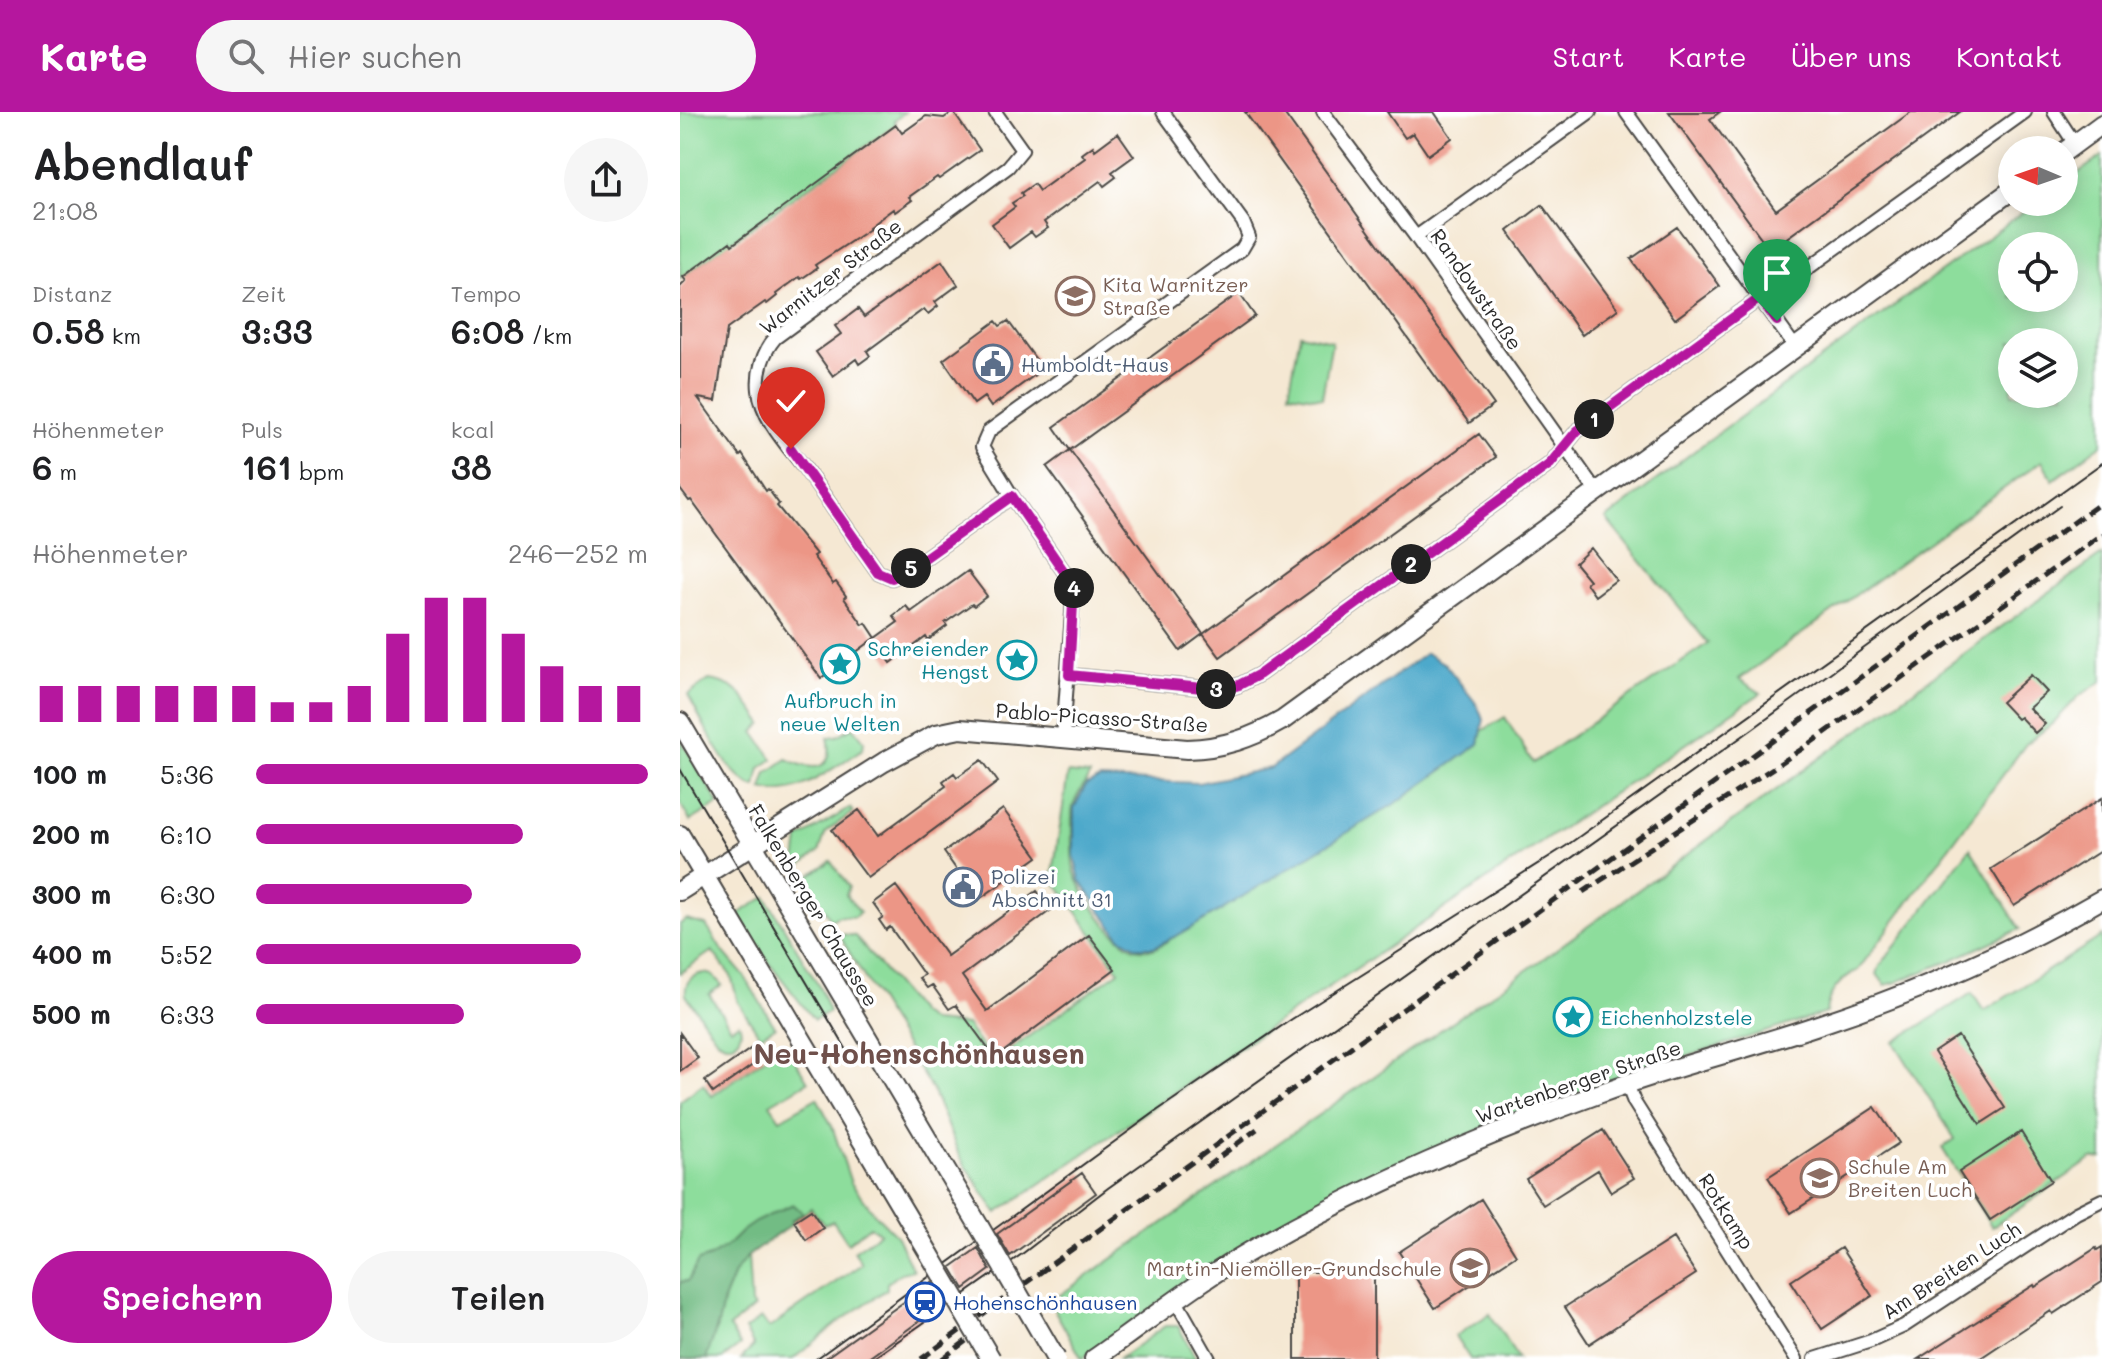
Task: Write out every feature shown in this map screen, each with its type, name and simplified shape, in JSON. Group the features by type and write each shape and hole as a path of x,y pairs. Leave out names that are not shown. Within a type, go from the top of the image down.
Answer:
{"main road":[{"path":"2078,141 2102,124"},
{"name":"Pablo-Picasso-Straße","path":"680,891 884,762 936,734 960,729 1187,749 1211,748 1261,733 1998,200"},
{"name":"Falkenberger Chaussee","path":"680,722 1056,1359"},
{"path":"680,835 991,1359"},
{"name":"Wartenberger Straße","path":"1094,1359 1210,1275 1253,1249 1411,1169 1474,1141 1627,1084 1874,1006 1986,961 2102,899"}],"street":[{"name":"Warnitzer Straße","path":"995,112 1022,150 1008,167 775,338 759,374 759,392 766,415 878,572 892,578 1012,496"},
{"path":"1063,737 1074,586 982,447 989,431 1242,249 1249,237 1243,222 1163,112"},
{"name":"Randowstraße","path":"1323,112 1416,237 1596,491"},
{"path":"1416,237 1590,112"},
{"path":"1626,112 1795,347"},
{"name":"Pablo-Picasso-Straße","path":"1069,675 1223,690 1260,674 1550,464 1577,431 2025,112"},
{"path":"2053,112 2064,136"},
{"name":"Rotkamp","path":"1627,1084 1634,1102 1796,1359"},
{"name":"Am Breiten Luch","path":"1815,1359 1871,1341 1904,1326 2076,1213 2102,1200"},
{"path":"1176,1301 1209,1359"}],"green space":[{"path":"680,112 905,112 894,121 896,125 680,278"},
{"path":"2102,156 2102,444 2053,480 2042,461 1739,679 1761,693 997,1213 961,1159 933,1092 842,940 842,934 855,936 920,1014 932,1022 966,1025 993,1062 1119,971 1056,883 1053,873 1068,773 1090,775 1076,799 1072,814 1073,864 1081,886 1116,935 1135,948 1154,949 1399,801 1479,744 1482,731 1505,717 1533,763 1708,643 1606,519 1706,442 2018,216 2078,216 2078,173"},
{"path":"1300,334 1332,341 1322,398 1289,393"},
{"path":"2102,554 2102,681 2078,697 2053,723 2026,744 1858,970 1836,987 1826,1013 1601,1083 1487,1127 1409,1162 1173,1292 1082,1359 1050,1302 1544,958"},
{"path":"709,680 735,690 763,724 754,732 773,759 760,768 756,787 746,782 726,762 688,695"},
{"path":"853,727 864,741 863,749 802,786 775,791 762,789 767,773 787,759 813,767 825,763 830,749 828,737 837,736"},
{"path":"680,738 719,804 690,821 680,803"},
{"path":"850,808 853,812 826,832 819,852 799,867 796,862 799,839"},
{"path":"1970,848 2020,929 1952,960 1885,985 1877,974 1880,966"},
{"path":"831,861 849,887 846,895 860,912 854,917 839,916 831,920 806,878"},
{"path":"766,897 821,990 829,1012 814,1020 757,947 738,914"},
{"path":"686,920 706,925 721,949 745,977 775,1027 760,1036 738,1002 731,976 712,951 680,973 680,924"},
{"path":"2102,936 2102,1159 2092,1159 1992,1227 1942,1148 1955,1139 1894,1042 1972,993 1984,1011"},
{"path":"704,973 712,975 722,985 709,994 731,1028 739,1023 740,1035 732,1044 717,1040 686,995 690,980"},
{"path":"785,1043 808,1082 770,1104 780,1119 817,1098 832,1126 851,1183 896,1235 913,1270 901,1273 887,1283 887,1289 793,1359 741,1359 754,1346 745,1330 761,1318 769,1328 862,1264 854,1251 880,1233 870,1226 848,1243 833,1221 824,1225 811,1208 748,1256 751,1304 754,1308 729,1327 740,1345 722,1359 680,1359 680,1101 703,1084 712,1096"},
{"path":"793,1204 803,1213 748,1256 734,1274 706,1359 680,1359 680,1282 688,1281 698,1261 727,1246 755,1222"},
{"path":"1490,1314 1518,1359 1470,1359 1455,1336"},
{"path":"1165,1326 1178,1326 1196,1359 1119,1359"}],"water":[{"path":"1426,653 1445,664 1475,702 1484,719 1479,744 1399,801 1186,931 1154,947 1137,947 1120,937 1080,880 1074,856 1074,808 1086,785 1100,779 1198,783 1271,768"}],"building":[{"path":"953,112 980,150 939,179 937,177 909,197 912,200 895,212 893,209 870,229 815,265 817,268 801,279 799,277 767,304 765,302 727,329 716,401 698,398 816,554 813,556 833,584 836,582 863,625 866,623 876,638 898,622 893,616 906,606 911,612 968,571 987,596 891,663 874,639 821,678 680,489 680,287 686,281 683,277 730,242 732,245 896,125 902,133 926,116 944,118"},
{"path":"1245,112 1283,112 1494,405 1469,423"},
{"path":"1387,112 1434,112 1452,138 1428,155 1413,133 1405,138"},
{"path":"1669,112 1720,112 1710,119 1776,210 1911,112 1960,112 1770,250"},
{"path":"1118,133 1134,156 1112,172 1116,177 1104,186 1100,181 1044,222 1048,228 1035,237 1031,232 1009,248 992,224 1015,207 1012,203 1023,196 1021,193 1034,184 1039,191 1085,158 1082,154 1093,146 1095,150"},
{"path":"1542,205 1618,309 1582,335 1508,231"},
{"path":"1677,227 1720,286 1675,319 1631,259"},
{"path":"942,261 958,285 935,302 938,306 928,314 924,309 867,351 870,356 859,364 856,359 833,376 816,352 841,334 835,326 858,309 864,317"},
{"path":"1239,293 1255,316 1070,450 1054,427"},
{"name":"Humboldt-Haus","path":"996,321 1000,326 1008,321 1043,369 991,407 984,397 974,404 943,360"},
{"path":"1479,434 1496,457 1220,657 1203,634"},
{"path":"1070,450 1203,634 1180,651 1047,467"},
{"path":"1591,548 1616,580 1595,596 1586,583 1589,580 1575,563"},
{"path":"2031,675 2047,692 2029,708 2045,724 2035,733 2001,702"},
{"path":"982,760 998,782 868,878 832,830 859,810 878,836 946,786 943,781 954,773 957,777"},
{"path":"2102,798 2102,850 2014,906 1991,869"},
{"path":"1003,809 1038,857 978,900 944,852"},
{"path":"896,886 947,956 1037,891 1051,910 962,976 987,1011 1089,935 1115,969 995,1058 956,1005 949,1009 932,985 927,988 919,978 924,975 890,927 886,930 879,920 883,917 873,903"},
{"path":"680,1033 698,1058 680,1071"},
{"path":"1958,1036 2005,1108 1980,1124 1934,1052"},
{"path":"756,1045 764,1057 713,1093 705,1081"},
{"path":"1875,1107 1899,1143 1791,1213 1768,1177"},
{"path":"1603,1130 1634,1178 1611,1192 1598,1170 1543,1205 1526,1179"},
{"path":"2021,1132 2051,1181 1990,1220 1959,1172"},
{"path":"1082,1173 1096,1193 1010,1256 997,1234"},
{"path":"1481,1199 1516,1255 1435,1308 1399,1252"},
{"path":"811,1210 823,1228 806,1240 794,1221"},
{"path":"1673,1238 1696,1274 1589,1344 1565,1307"},
{"path":"2102,1247 2102,1282 2053,1314 2051,1311 1979,1359 1918,1359 2034,1285"},
{"path":"978,1248 990,1270 964,1289 951,1267"},
{"path":"1841,1248 1872,1296 1822,1329 1791,1281"},
{"path":"1295,1272 1374,1272 1374,1359 1295,1359"},
{"path":"932,1282 944,1303 867,1359 824,1359"}],"tram line":[{"path":"816,1359 1158,1110 1292,1019 1566,846 2102,463"},
{"path":"872,1359 2060,506"},
{"path":"680,769 848,1052"}],"railway":[{"path":"921,1359 2102,502"},
{"path":"1583,892 1805,747 2102,534"},
{"path":"1206,1167 1257,1129"},
{"path":"942,1359 966,1341"}],"place":[{"name":"Kita Warnitzer Straße","path":"1075,296"},
{"name":"Humboldt-Haus","path":"993,364"},
{"name":"Schreiender Hengst","path":"1017,660"},
{"name":"Aufbruch in neue Welten","path":"840,664"},
{"name":"Polizei Abschnitt 31","path":"963,887"},
{"name":"Eichenholzstele","path":"1573,1017"},
{"name":"Schule Am Breiten Luch","path":"1820,1178"},
{"name":"Martin-Niemöller-Grundschule","path":"1470,1268"},
{"name":"Hohenschönhausen","path":"925,1302"}],"district":[{"name":"Neu-Hohenschönhausen","path":"919,1053"}],"route":[{"path":"791,449 878,572 892,578 1012,496 1074,586 1069,675 1223,690 1260,674 1550,464 1577,431 1760,298 1777,321"}]}
